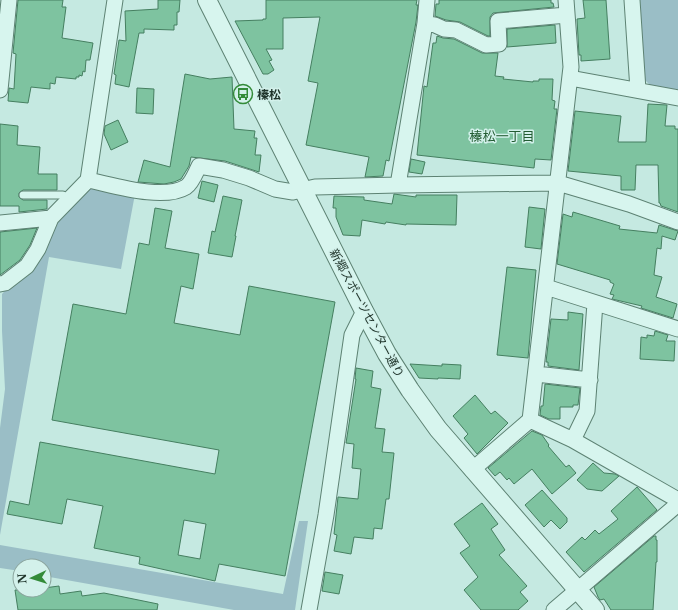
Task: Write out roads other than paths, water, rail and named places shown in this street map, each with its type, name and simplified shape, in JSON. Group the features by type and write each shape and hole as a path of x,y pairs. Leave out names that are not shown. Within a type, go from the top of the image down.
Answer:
{"street":[{"path":"0,90 9,0"},
{"path":"0,284 5,284 27,266 38,249 51,218 88,180 115,0"},
{"name":"新郷スポーツセンター通り","path":"207,0 364,312 387,354 410,390 438,429 595,610"},
{"path":"398,185 424,23 426,0"},
{"path":"632,0 638,90"},
{"path":"424,23 435,25 444,29 456,30 486,45 499,44 498,21 567,7 571,67 530,420 472,470"},
{"path":"570,78 678,98"},
{"path":"88,180 150,192 175,192 188,186 199,166 223,170 249,178 275,189 293,192 315,188 398,185 558,183 629,204 678,222"},
{"path":"0,222 51,218"},
{"path":"546,287 678,329"},
{"path":"572,440 587,411 596,303"},
{"path":"309,610 326,515 352,335 364,312"},
{"path":"536,374 590,380"},
{"path":"530,420 572,440 678,500"},
{"path":"554,610 678,504"}],"lane":[{"path":"22,195 63,195 70,199"}],"place":[{"name":"榛松","path":"243,94"}],"district":[{"name":"榛松一丁目","path":"502,136"}]}
